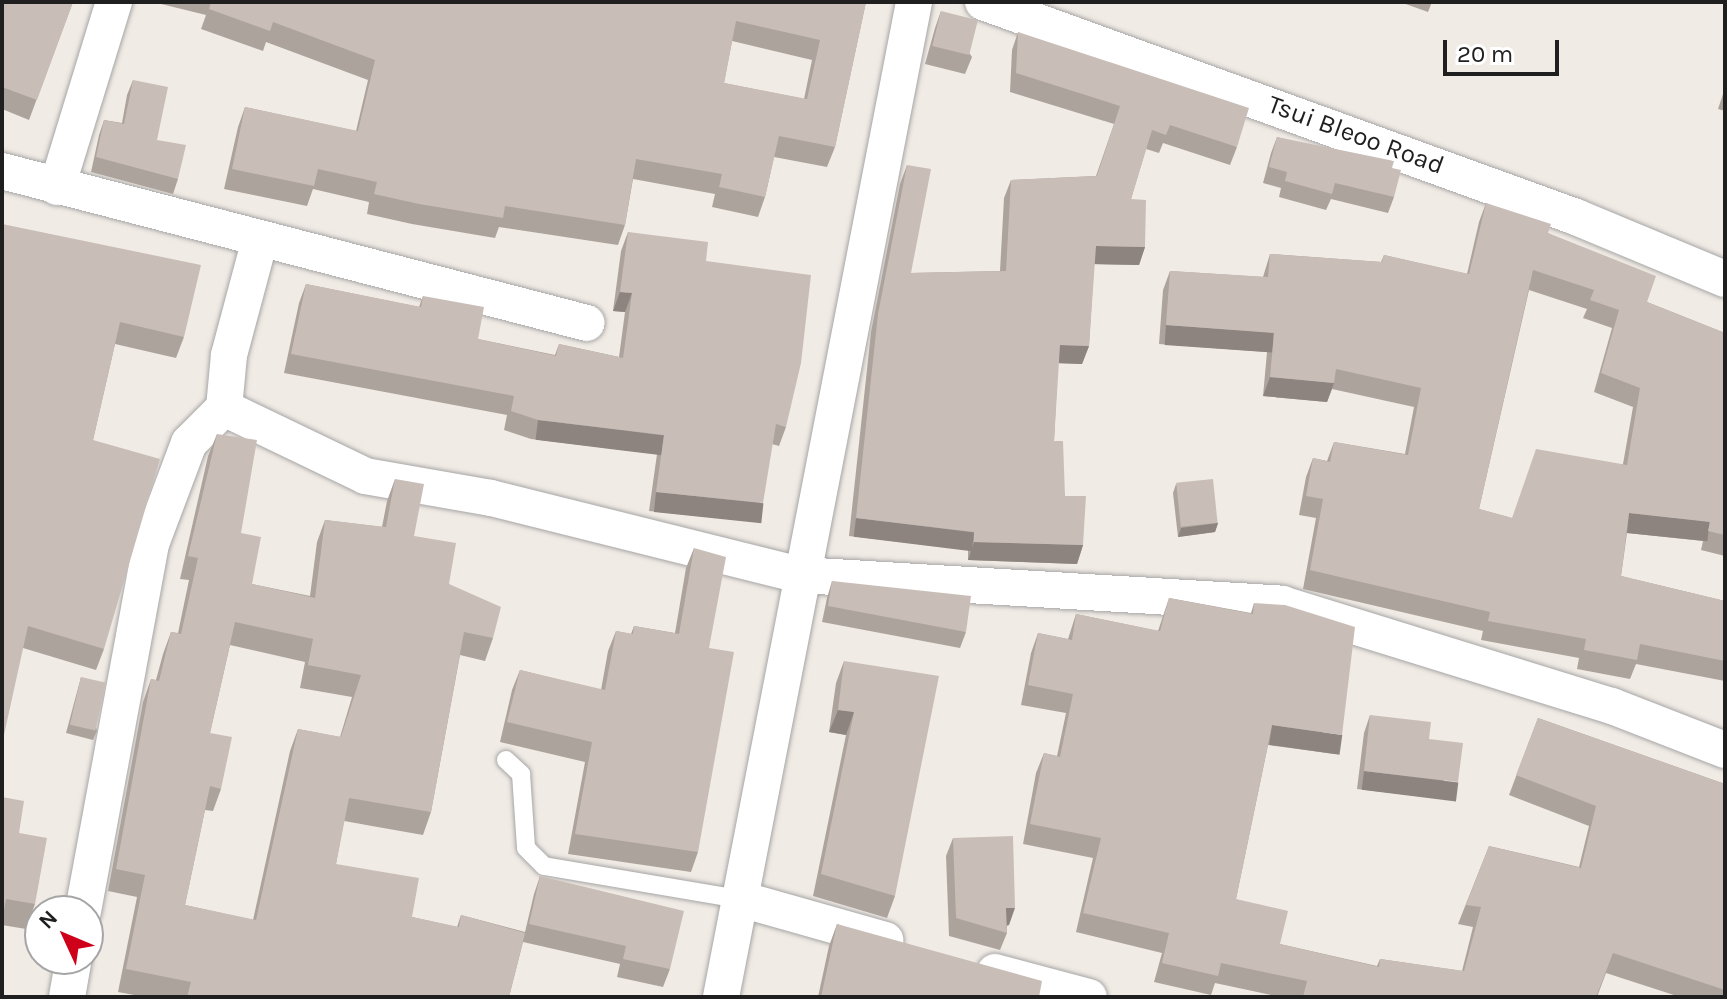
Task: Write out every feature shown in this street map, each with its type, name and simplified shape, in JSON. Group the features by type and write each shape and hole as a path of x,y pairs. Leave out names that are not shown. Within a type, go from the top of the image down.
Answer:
{"street":[{"path":"57,187 114,2"},
{"path":"721,997 744,900 800,575 914,2"},
{"name":"Tsui Bleoo Road","path":"983,2 1562,211 1725,279"},
{"path":"2,171 587,323"},
{"path":"86,895 151,544 189,443 224,408 229,355 260,239"},
{"path":"224,408 365,476 491,498 800,575 1282,604 1612,706 1725,750"},
{"path":"744,900 920,951"},
{"path":"965,963 1089,997"},
{"path":"67,997 71,975"}],"lane":[{"path":"506,760 521,774 526,848 544,866 744,900"}],"building":[{"path":"2,2 73,2 37,100 2,87"},
{"path":"211,2 866,2 835,147 779,136 765,197 719,187 722,174 636,159 625,225 505,206 503,218 419,204 374,194 377,182 318,169 314,186 232,169 245,107 358,131 375,60 273,22 270,31 209,9","holes":["736,21 820,40 807,99 724,83"]},
{"path":"941,11 978,20 969,55 932,46"},
{"path":"1018,32 1249,108 1237,147 1170,125 1166,135 1152,130 1131,199 1146,200 1145,247 1096,246 1089,346 1060,345 1054,441 1063,441 1065,496 1086,496 1083,545 974,542 974,532 856,518 878,314 907,165 931,169 911,273 1006,271 1011,180 1097,176 1120,106 1016,73"},
{"path":"133,80 168,87 157,140 186,145 178,179 96,157 104,120 124,124"},
{"path":"1277,137 1394,161 1392,168 1401,170 1394,197 1335,183 1332,194 1285,181 1287,172 1269,167"},
{"path":"1486,203 1551,224 1548,233 1656,276 1647,302 1725,333 1725,535 1708,531 1710,522 1629,513 1621,576 1725,601 1725,661 1640,644 1637,660 1584,650 1586,639 1488,621 1490,612 1310,570 1323,499 1306,496 1313,458 1330,462 1334,442 1408,455 1421,388 1336,369 1334,383 1270,377 1274,333 1166,325 1170,271 1268,277 1270,254 1382,262 1384,255 1469,274","holes":["1533,270 1594,290 1590,300 1619,310 1601,373 1640,388 1627,465 1536,449 1512,518 1479,509"]},
{"path":"2,224 201,265 184,337 120,322 93,440 160,459 104,649 28,626 2,744"},
{"path":"628,232 708,242 706,261 811,275 801,363 786,427 776,424 763,503 656,492 664,435 538,420 511,411 514,396 291,354 306,284 421,307 423,296 484,307 478,339 556,356 559,344 623,358 632,293 620,292"},
{"path":"217,434 257,440 241,533 261,537 252,584 315,598 325,520 386,527 395,479 424,484 414,536 456,543 449,584 501,607 493,638 464,632 431,812 349,798 336,864 419,878 412,917 459,927 461,915 525,933 509,997 187,997 191,982 126,969 145,875 116,869 151,679 159,681 171,632 181,634 198,558 188,556","holes":["235,622 313,639 308,665 361,675 341,737 298,729 256,920 185,905 210,786 221,789 232,737 210,733"]},
{"path":"1213,479 1218,523 1181,527 1176,483"},
{"path":"694,548 726,557 709,648 734,652 698,852 575,834 592,742 507,722 520,670 605,690 616,631 633,634 634,626 679,634"},
{"path":"832,581 971,596 966,632 828,606"},
{"path":"1169,598 1253,614 1254,603 1285,605 1355,627 1342,735 1272,725 1236,899 1288,911 1280,944 1379,967 1380,959 1464,971 1481,907 1466,905 1489,846 1581,868 1596,806 1516,775 1538,718 1725,784 1725,990 1613,953 1596,997 1303,997 1307,981 1221,963 1218,976 1162,963 1169,933 1083,913 1101,838 1030,824 1044,753 1060,757 1073,694 1028,685 1038,633 1072,640 1076,614 1160,631"},
{"path":"844,661 939,676 895,896 821,874 854,712 838,710"},
{"path":"81,677 106,683 95,731 70,725"},
{"path":"1370,715 1431,722 1429,739 1463,743 1458,782 1364,771"},
{"path":"2,797 24,801 19,833 47,838 37,895 24,895 24,902 6,899 2,910"},
{"path":"1013,836 1015,908 1006,908 1007,933 956,918 953,838"},
{"path":"540,876 684,911 670,969 623,959 626,946 529,924"},
{"path":"837,924 1042,981 1039,997 821,997"}]}
